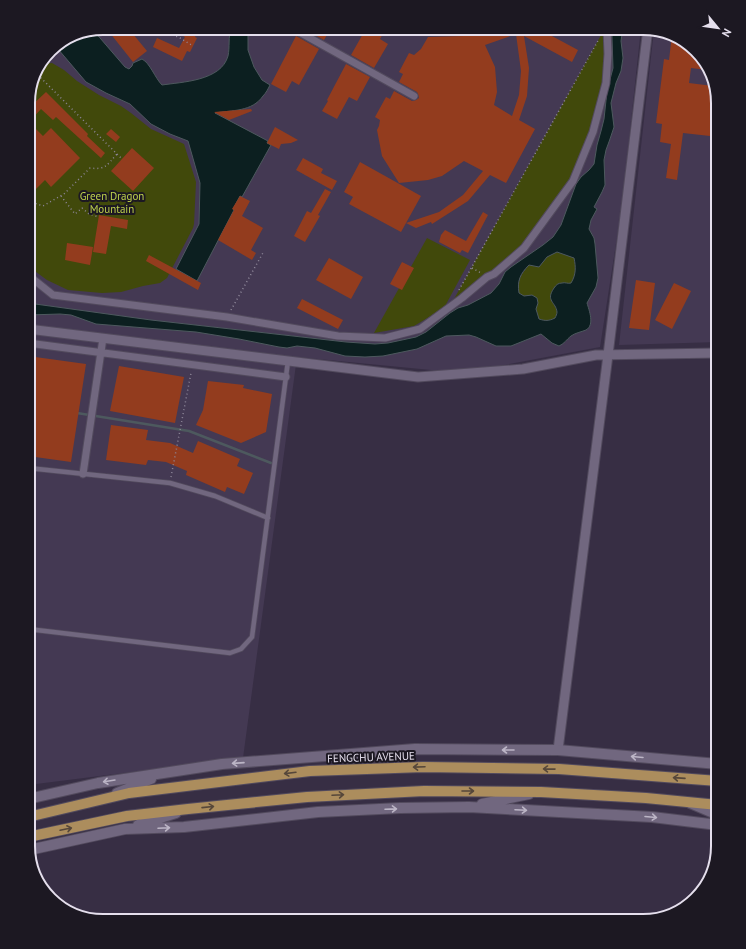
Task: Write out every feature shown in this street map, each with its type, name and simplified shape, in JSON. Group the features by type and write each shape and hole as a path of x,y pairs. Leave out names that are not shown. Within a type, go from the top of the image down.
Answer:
{"main road":[{"name":"FENGCHU AVENUE","path":"35,815 129,793 310,771 423,767 559,769 711,780"},
{"path":"35,836 127,816 188,809 307,797 424,791 541,792 646,798 711,804"}],"street":[{"path":"305,35 414,96"},
{"path":"35,281 53,295 227,317 338,336 384,338 420,330 488,277 494,274 524,248 573,181 593,132 606,83 608,54 607,35"},
{"path":"558,750 647,35"},
{"path":"35,329 418,377 523,369 596,355 711,353"},
{"path":"83,474 103,338"},
{"path":"35,344 286,377"},
{"path":"35,797 98,783 222,764 415,749 558,750 711,763"},
{"path":"706,763 711,765"},
{"path":"99,800 166,773"},
{"path":"469,807 541,792"},
{"path":"686,802 711,812"},
{"path":"125,829 184,827 318,812 400,808 469,807 652,817 711,824"},
{"path":"35,849 125,829 188,809"}],"lane":[{"path":"35,630 230,653 241,649 252,637 288,361"},
{"path":"35,469 170,483 215,496 268,518"}],"path":[{"path":"173,35 193,46"},
{"path":"456,295 601,35"},
{"path":"40,77 122,159"},
{"path":"35,203 43,206 61,196 90,168 104,168 117,154"},
{"path":"61,196 75,214 82,208 89,214 99,217"},
{"path":"227,317 264,251"},
{"path":"170,483 193,365"}],"shaded area":[{"path":"98,35 125,67 129,69 133,63 142,59 145,61 162,85 200,79 218,71 228,56 230,35 248,35 248,50 254,67 262,80 270,85 264,95 253,105 247,108 215,113 268,141 267,143 271,145 242,197 240,196 197,281 176,269 199,224 200,183 188,141 151,124 130,104 86,82 60,51 65,46 77,40 89,36"},
{"path":"103,35 640,35 622,205 600,347 462,373 297,357 243,758 36,784 35,98 40,77 46,65 65,46 89,36"},
{"path":"612,35 622,35 621,41 623,58 621,71 611,103 614,127 604,160 605,185 594,207 597,209 591,220 589,229 594,238 598,278 596,287 587,303 591,321 589,328 569,337 559,346 552,343 541,334 511,346 496,346 469,335 446,336 417,349 383,356 345,356 315,348 297,346 287,348 279,347 196,332 96,324 71,315 35,315 35,304 151,320 346,342 375,344 388,343 416,337 426,332 458,308 468,305 491,293 499,284 505,272 553,237 561,225 576,184 594,164 604,119 607,91 613,68","holes":["557,252 574,258 574,277 571,283 558,284 552,292 551,299 557,312 555,318 551,320 539,319 536,309 538,303 537,298 532,295 524,296 519,293 518,285 523,271 529,265 539,267 547,257"]},
{"path":"653,36 669,40 685,49 700,65 709,85 711,103 711,342 619,345"}],"green space":[{"path":"601,35 605,35 606,83 573,181 524,248 449,308"},
{"name":"Green Dragon Mountain","path":"47,63 52,63 99,95 121,106 151,129 184,144 196,182 194,224 167,278 160,283 121,292 102,293 68,290 47,280 35,271 35,98 40,77"},
{"path":"427,238 470,260 444,308 414,326 374,333"},
{"path":"557,252 574,258 575,275 571,284 559,283 556,285 552,292 551,298 557,312 556,318 543,320 539,319 536,309 538,303 532,295 523,296 519,293 519,281 529,265 539,267 547,257"}],"building":[{"path":"112,35 134,35 147,51 133,62"},
{"path":"181,35 196,35 195,37 197,38 190,52 187,51 182,61 153,47 157,38 179,48 185,37"},
{"path":"315,35 327,35 324,40"},
{"path":"362,35 382,35 380,39 388,44 374,68 351,55"},
{"path":"513,35 485,45 495,67 497,92 494,105 512,116 519,95 521,71 516,35 550,35 578,50 572,62 524,36 529,68 527,96 519,120 535,129 506,183 490,175 468,201 432,224 431,222 416,228 406,223 439,212 463,195 483,171 464,161 442,176 428,180 399,183 382,156 377,130 380,120 375,117 386,97 390,99 394,91 412,101 419,98 417,92 399,82 403,74 399,72 409,53 414,55 421,49 428,37"},
{"path":"296,36 319,49 299,85 292,81 286,92 271,84"},
{"path":"671,41 685,49 691,55 702,69 691,68 689,83 709,86 711,103 710,136 683,133 677,180 666,178 671,144 660,142 662,124 656,123 664,59 669,60"},
{"path":"346,64 370,77 357,101 349,97 337,119 322,111"},
{"path":"46,92 105,153 101,158 56,117 53,120 41,109 35,116 35,102"},
{"path":"251,109 252,111 229,120 214,112"},
{"path":"275,127 298,140 291,143 281,144 279,149 267,143"},
{"path":"35,128 43,136 51,128 80,158 51,187 45,180 35,190"},
{"path":"111,129 120,137 116,142 106,134"},
{"path":"132,148 154,168 133,191 111,171"},
{"path":"303,158 323,169 321,173 337,181 332,190 296,170"},
{"path":"360,162 421,196 401,232 349,204 353,197 344,192"},
{"path":"325,189 331,192 318,215 320,216 305,242 294,236 307,211 311,213"},
{"path":"240,196 250,201 242,216 263,228 251,250 256,253 252,260 218,240 234,210 232,209"},
{"path":"483,212 488,215 468,253 462,250 460,253 439,242 441,235 445,230 466,241"},
{"path":"99,215 128,220 127,229 111,226 106,254 93,252"},
{"path":"67,243 93,247 90,265 65,260"},
{"path":"149,255 201,283 198,290 146,261"},
{"path":"329,258 363,277 351,299 316,280"},
{"path":"402,262 414,268 402,290 390,284"},
{"path":"636,280 655,283 649,330 629,328"},
{"path":"674,283 691,291 672,329 655,320"},
{"path":"302,299 343,320 338,329 297,308"},
{"path":"35,357 86,364 71,462 35,457"},
{"path":"119,366 184,377 175,423 110,411"},
{"path":"208,381 244,385 243,388 272,394 266,432 241,443 196,425 203,410"},
{"path":"111,425 148,430 146,440 170,443 193,453 198,441 240,459 237,466 253,473 244,494 227,487 225,492 186,475 187,471 166,462 148,460 146,465 106,460"}],"waterway":[{"path":"77,413 189,431 271,463"}]}
